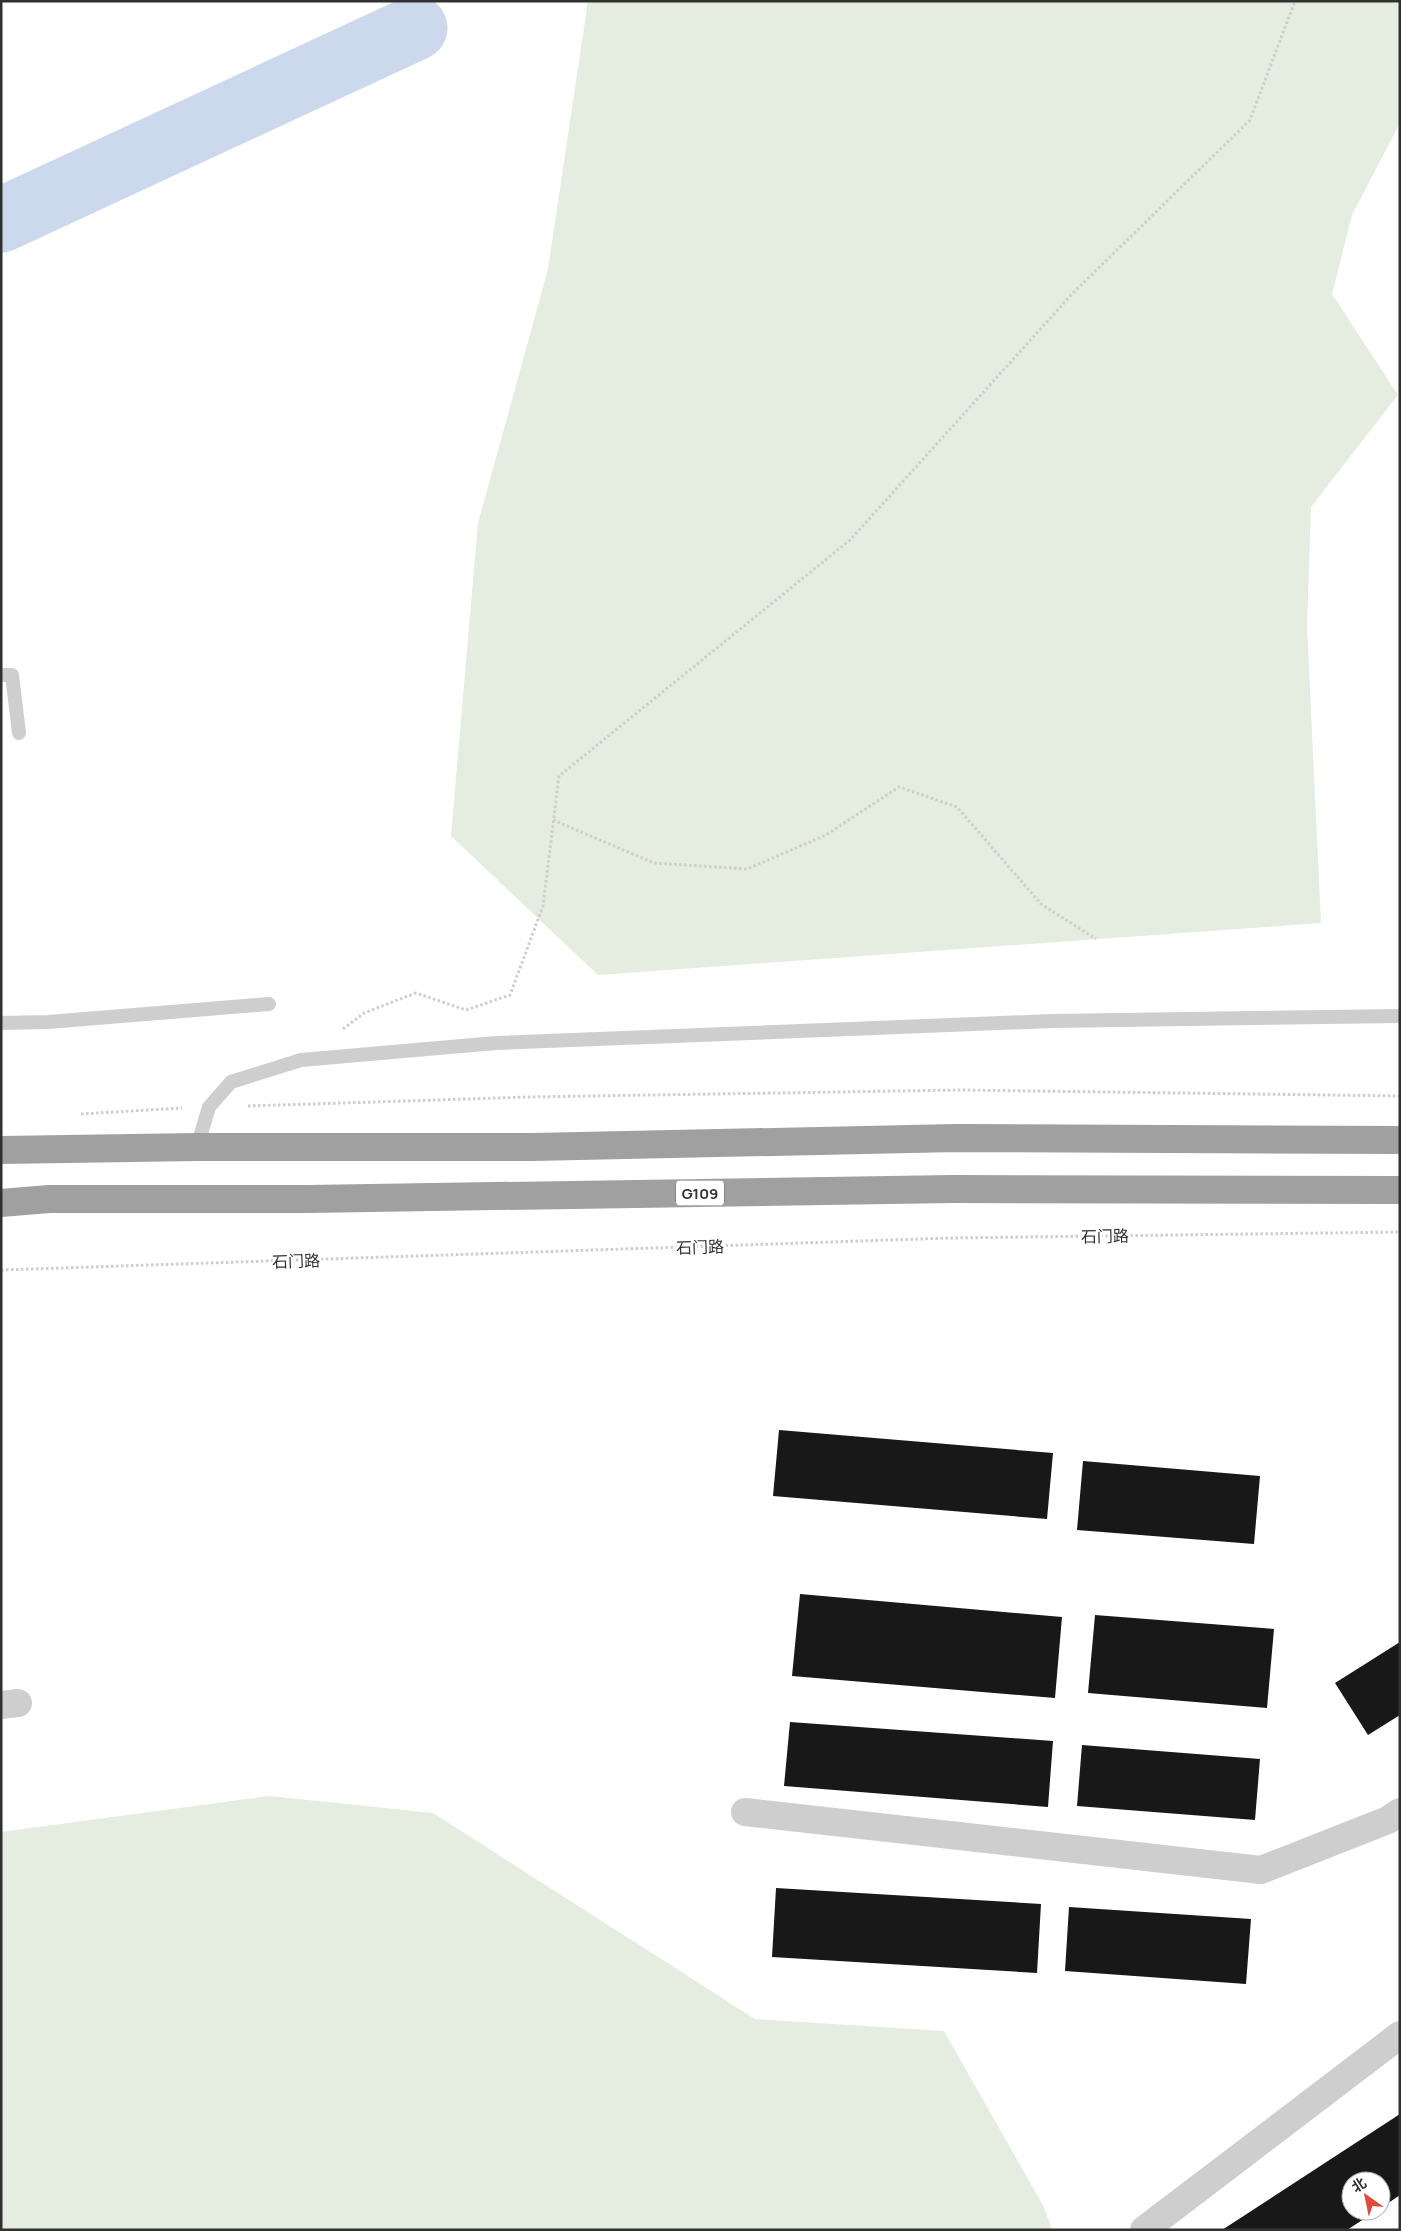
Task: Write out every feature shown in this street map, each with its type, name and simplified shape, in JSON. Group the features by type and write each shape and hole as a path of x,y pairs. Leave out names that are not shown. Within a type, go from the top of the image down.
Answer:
{"highway":[{"path":"1,1150 197,1147 534,1147 956,1138 1400,1140"},
{"name":"G109","path":"1,1202 49,1199 308,1199 953,1190 1400,1190"}],"street":[{"path":"745,1812 1261,1870 1388,1820 1400,1812"},
{"path":"1144,2230 1400,2036"}],"lane":[{"path":"1,675 12,674 20,733"},
{"path":"1,1022 48,1022 269,1004"},
{"path":"197,1147 209,1107 231,1082 301,1060 436,1047 1052,1021 1400,1016"}],"path":[{"path":"341,1031 364,1014 416,993 466,1010 510,995 542,906 559,776 850,540 1072,294 1250,120 1295,1"},
{"path":"554,820 654,862 747,869 826,834 899,787 957,806 1041,904 1096,940"},
{"path":"80,1114 209,1107 538,1097 960,1090 1400,1096"},
{"name":"石门路","path":"1,1270 950,1238 1400,1232"}],"shaded area":[{"path":"588,1 1400,1 1400,123 1352,215 1332,294 1398,395 1311,507 1307,626 1321,923 598,975 451,836 478,523 548,269"},
{"path":"269,1796 433,1813 755,2019 944,2031 1044,2207 1052,2230 1,2230 1,1832"}],"building":[{"path":"779,1430 1053,1453 1047,1519 773,1496"},
{"path":"1083,1461 1260,1476 1254,1544 1077,1530"},
{"path":"800,1594 1062,1617 1055,1698 792,1676"},
{"path":"1095,1615 1274,1629 1267,1708 1088,1693"},
{"path":"1400,1642 1400,1715 1368,1735 1335,1683"},
{"path":"790,1722 1053,1741 1048,1807 784,1786"},
{"path":"1082,1745 1260,1759 1255,1820 1077,1806"},
{"path":"776,1888 1041,1904 1037,1973 772,1957"},
{"path":"1069,1907 1251,1919 1246,1984 1065,1971"},
{"path":"1400,2114 1400,2195 1391,2201 1391,2171 1341,2171 1341,2221 1361,2221 1347,2230 1222,2230"}],"waterway":[{"path":"1,220 415,28"}]}
